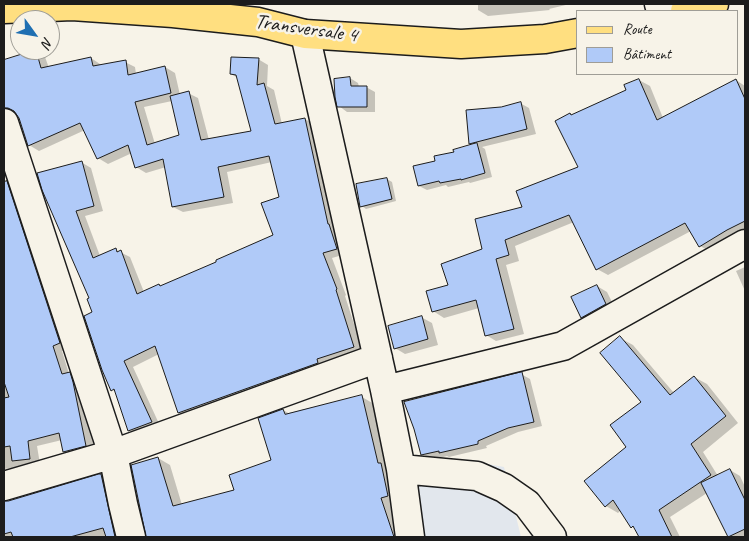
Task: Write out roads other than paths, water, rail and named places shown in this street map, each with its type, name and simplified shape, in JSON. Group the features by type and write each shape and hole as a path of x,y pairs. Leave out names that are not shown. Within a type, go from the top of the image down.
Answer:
{"main road":[{"path":"689,10 714,4"},
{"name":"Transversale 4","path":"4,9 72,6 172,8 260,13 305,34 461,44 545,39 576,33"}],"street":[{"path":"305,34 385,390 401,468 410,537"},
{"path":"4,123 113,454 131,537"},
{"path":"385,390 563,346 745,244"},
{"path":"4,486 113,454 378,358"},
{"path":"401,468 477,476 504,488 527,504 552,537"}]}
